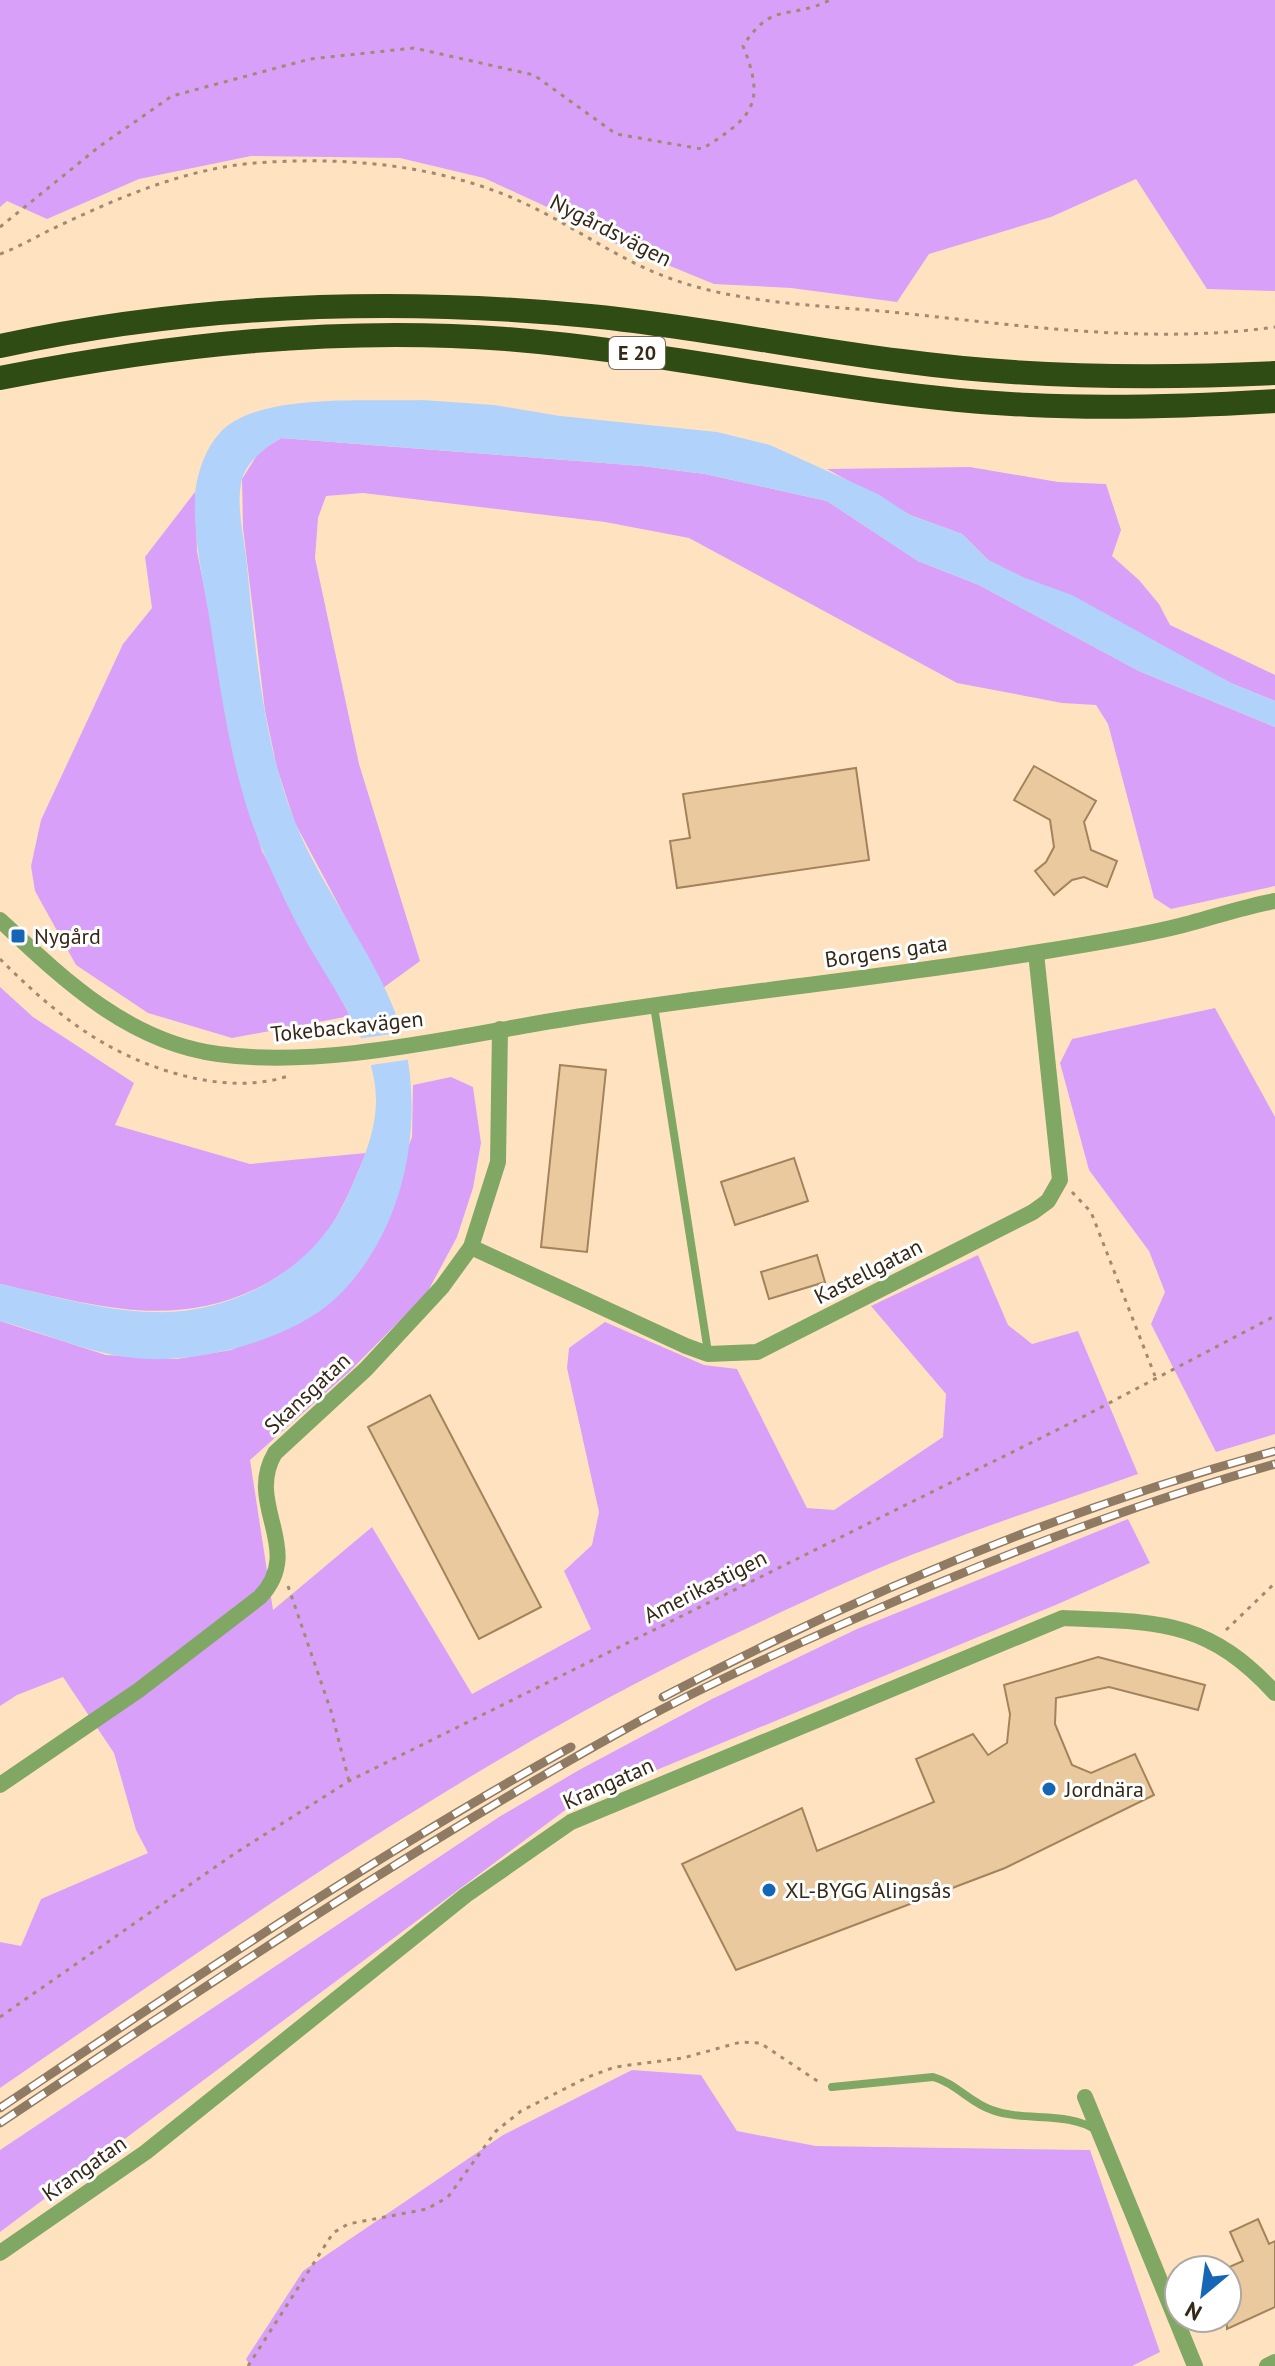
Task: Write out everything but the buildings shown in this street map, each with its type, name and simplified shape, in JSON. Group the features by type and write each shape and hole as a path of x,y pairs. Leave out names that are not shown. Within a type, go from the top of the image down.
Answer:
{"highway":[{"name":"E 20","path":"0,346 143,321 222,312 421,306 593,317 904,362 1032,375 1170,378 1275,373"},
{"name":"E 20","path":"0,378 151,351 246,340 418,335 586,346 901,392 1028,405 1168,408 1275,401"}],"street":[{"name":"Borgens gata","path":"500,1029 1036,953 1171,928 1275,901"},
{"name":"Tokebackavägen","path":"0,920 59,976 129,1025 171,1042 217,1054 321,1055 500,1029"},
{"path":"1036,953 1060,1180"},
{"name":"Skansgatan","path":"276,1572 278,1545 264,1488 267,1467 275,1453 366,1369 442,1287 471,1247 498,1162 500,1029"},
{"name":"Kastellgatan","path":"471,1247 658,1335 708,1354 757,1352 1033,1212 1048,1201 1060,1180"},
{"path":"0,1785 139,1690 248,1606 266,1591 276,1572"},
{"name":"Krangatan","path":"0,2253 146,2152 466,1895 571,1822 1063,1618 1150,1622 1216,1641 1248,1664 1275,1693"},
{"path":"1085,2097 1195,2366"},
{"path":"1267,2366 1275,2362"}],"lane":[{"path":"654,1005 708,1354"},
{"path":"832,2087 933,2077 954,2086 993,2111 1077,2121 1100,2133"}],"path":[{"path":"0,227 100,146 172,96 310,59 414,48 534,75 616,134 702,149 740,125 753,101 755,76 743,46 758,19 783,9 830,0"},
{"name":"Nygårdsvägen","path":"0,254 136,192 190,175 253,164 345,163 435,174 481,184 579,230 646,268 716,292 1086,333 1207,333 1275,327"},
{"path":"1060,1180 1091,1212 1155,1376"},
{"name":"Amerikastigen","path":"0,2017 234,1854 349,1781 1073,1422 1155,1376 1275,1316"},
{"path":"276,1572 284,1576 297,1610 332,1714 349,1781"},
{"path":"1216,1641 1249,1604 1275,1583"},
{"path":"248,2366 333,2233 348,2224 427,2209 448,2197 496,2131 549,2095 615,2067 692,2056 741,2042 760,2043 809,2076 832,2087"}],"shaded area":[{"path":"0,0 1275,0 1275,291 1207,289 1136,179 1051,217 929,254 897,302 791,288 714,284 609,241 560,213 484,178 400,158 251,156 139,179 47,219 7,201 0,207"},
{"path":"281,438 642,466 705,474 827,501 918,561 979,585 1139,671 1275,727 1275,886 1171,909 1154,898 1108,724 1096,705 1062,703 957,683 689,538 605,522 363,493 326,496 318,518 315,558 359,764 420,961 383,988 295,823 277,768 265,711 243,528 242,479 259,452"},
{"path":"970,467 1058,482 1106,484 1121,530 1112,556 1139,580 1159,604 1170,625 1275,675 1275,701 1233,684 988,560 962,534 910,515 827,469"},
{"path":"195,492 197,551 243,787 262,851 350,1016 232,1038 148,1013 76,965 35,891 31,866 41,820 123,644 152,608 145,557"},
{"path":"0,987 33,1017 134,1083 115,1125 250,1164 366,1153 343,1205 319,1243 299,1262 269,1282 235,1298 202,1307 169,1311 136,1310 69,1300 0,1284"},
{"path":"1215,1008 1275,1117 1275,1434 1216,1452 1151,1324 1165,1292 1149,1251 1089,1170 1060,1063 1072,1039"},
{"path":"451,1077 473,1087 481,1143 473,1188 457,1237 427,1293 349,1372 250,1460 273,1610 372,1527 472,1694 591,1629 564,1571 592,1545 599,1512 567,1368 569,1348 605,1322 704,1365 737,1369 807,1508 834,1510 943,1437 946,1394 871,1306 978,1255 1008,1325 1032,1344 1078,1331 1138,1474 985,1527 880,1568 720,1641 626,1689 533,1740 352,1851 0,2088 0,1942 21,1946 41,1899 148,1853 136,1830 114,1753 63,1677 17,1695 0,1706 0,1321 106,1355 177,1359 231,1350 306,1317 335,1298 368,1257 412,1137 413,1085"},
{"path":"1128,1519 1150,1563 572,1805 0,2232 0,2150 499,1817 712,1699 857,1629"},
{"path":"632,2070 701,2075 737,2131 816,2146 1090,2150 1160,2352 1132,2366 250,2366 246,2359 303,2271 503,2135"}],"water":[{"path":"422,400 494,405 560,416 717,432 770,445 878,494 910,515 962,534 988,560 1072,595 1233,684 1275,701 1275,727 1139,671 979,585 918,561 827,501 705,474 642,466 281,438 253,460 240,488 241,518 267,725 284,790 307,850 383,985 404,1041 412,1109 403,1178 378,1243 359,1272 336,1298 296,1325 248,1345 172,1359 130,1358 92,1350 0,1321 0,1284 95,1306 153,1312 183,1311 241,1296 293,1265 315,1245 334,1221 348,1195 371,1137 376,1100 374,1079 369,1058 350,1016 279,887 245,800 224,711 202,574 195,495 201,467 214,440 227,426 246,415 269,408 321,401"}],"pier":[{"path":"406,1032 412,1059 365,1066 356,1039"}],"railway":[{"path":"663,1697 886,1590 1039,1527 1275,1451"},
{"path":"0,2123 395,1865 556,1768 665,1708 833,1628 1014,1553 1169,1496 1275,1464"},
{"path":"0,2108 353,1876 571,1747"}],"place":[{"name":"Nygård","path":"18,936"},
{"name":"Jordnära","path":"1049,1789"},
{"name":"XL-BYGG Alingsås","path":"769,1890"}]}
